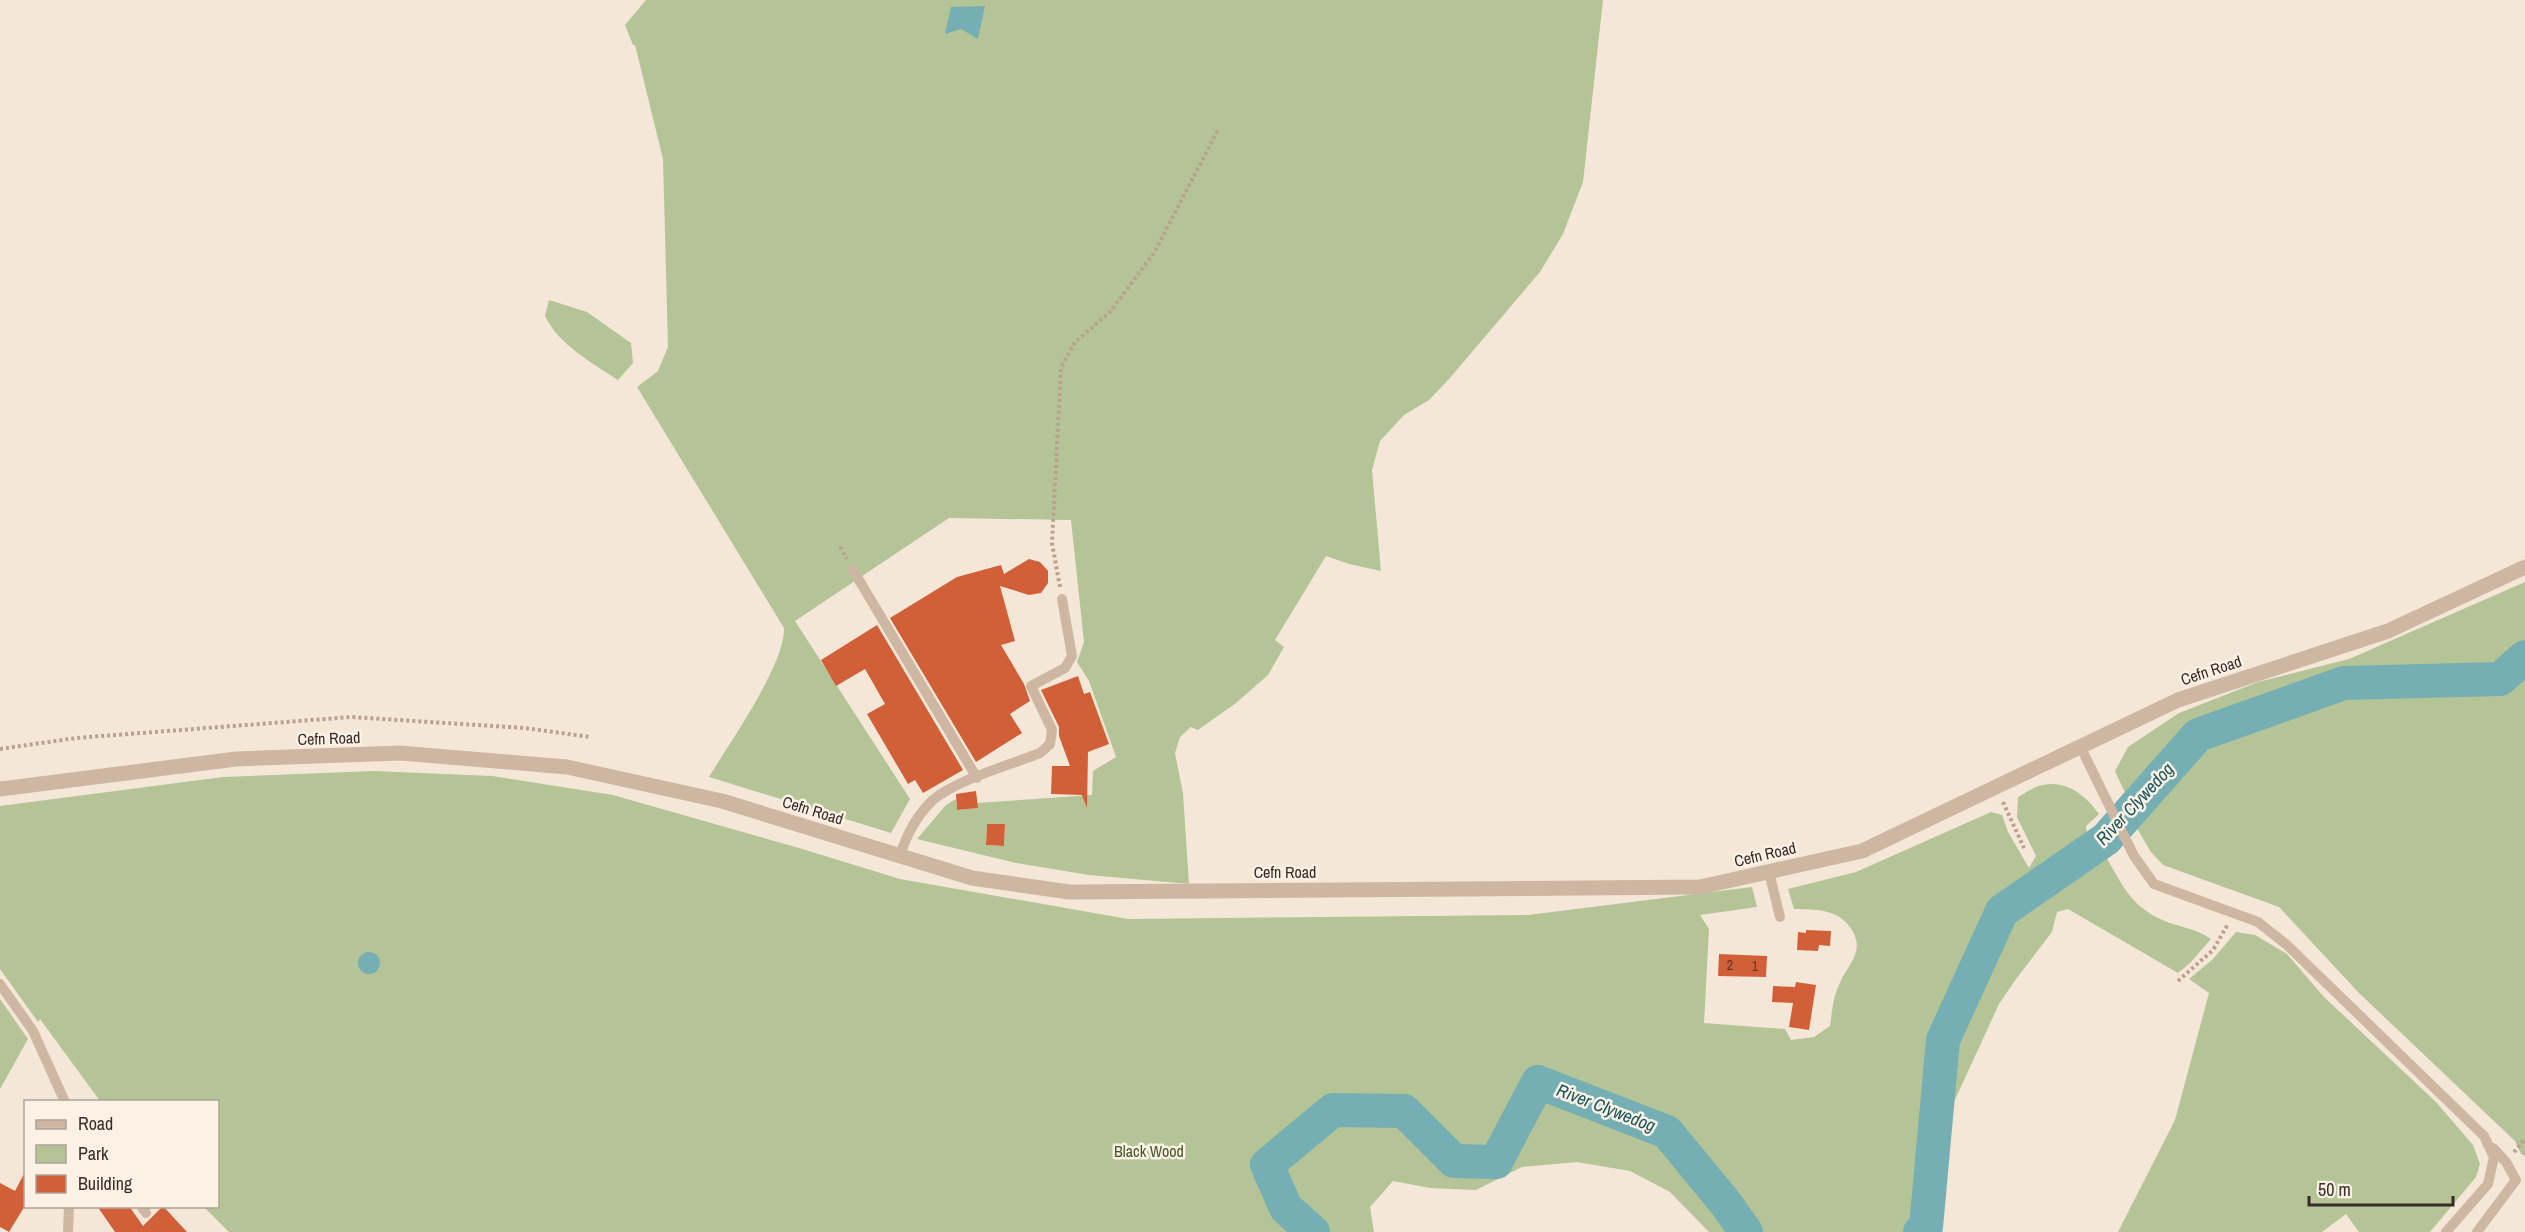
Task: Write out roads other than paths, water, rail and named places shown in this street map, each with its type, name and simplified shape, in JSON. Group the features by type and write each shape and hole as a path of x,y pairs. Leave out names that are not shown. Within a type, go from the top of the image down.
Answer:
{"street":[{"name":"Cefn Road","path":"0,789 236,759 400,753 567,767 722,801 972,878 1069,892 1700,887 1862,851 2178,700 2388,631 2525,567"}],"lane":[{"path":"853,570 977,778"},
{"path":"900,856 907,834 932,801 951,788 1040,753 1050,744 1052,730 1031,686 1065,668 1072,656 1062,599"},
{"path":"2081,748 2134,856 2154,884 2258,922 2288,945 2506,1162 2516,1180 2477,1232"},
{"path":"1769,872 1780,917"},
{"path":"0,984 33,1031 65,1100"},
{"path":"2446,1232 2488,1184 2494,1157 2485,1139"},
{"path":"68,1232 69,1208"}],"water":[{"path":"985,6 978,39 961,29 945,34 951,7"},
{"path":"369,952 377,955 380,963 377,971 369,974 361,971 358,963 361,955"}],"waterway":[{"name":"River Clywedog","path":"1920,1232 1926,1227 1943,1040 2002,911 2106,839 2198,735 2344,683 2500,679 2525,657"},
{"name":"River Clywedog","path":"1313,1232 1286,1208 1267,1165 1333,1110 1404,1111 1454,1161 1496,1162 1538,1082 1667,1132 1727,1205 1746,1232"}],"park label":[{"name":"Black Wood","path":"1149,1151"}]}
